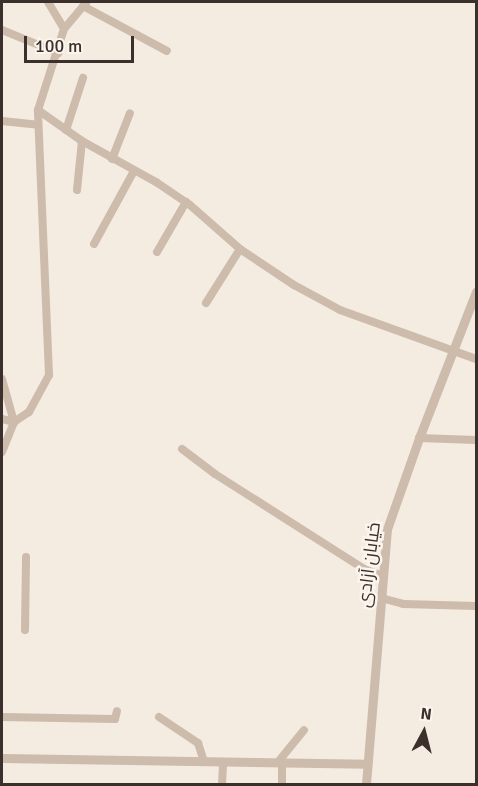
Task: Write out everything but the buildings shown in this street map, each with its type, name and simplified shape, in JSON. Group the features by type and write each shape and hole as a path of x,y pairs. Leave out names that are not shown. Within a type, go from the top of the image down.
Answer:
{"street":[{"path":"48,2 64,29"},
{"path":"2,452 14,422 29,412 49,375 38,110 40,95 58,53 64,29 85,4 167,51"},
{"path":"2,30 58,53"},
{"path":"66,130 83,78"},
{"path":"38,110 82,141 156,182 186,202 269,271 340,310 477,359"},
{"path":"112,159 130,113"},
{"path":"2,121 38,125"},
{"path":"77,190 82,141"},
{"path":"93,244 134,171"},
{"path":"157,252 186,202"},
{"path":"206,303 240,249"},
{"name":"خیابان آزادی","path":"366,784 387,529 419,438 477,292"},
{"path":"2,379 14,422"},
{"path":"2,419 14,422"},
{"path":"419,438 477,440"},
{"path":"182,449 215,474 364,569 382,576"},
{"path":"25,630 26,557"},
{"path":"381,598 403,604 477,606"},
{"path":"2,717 115,719 117,711"},
{"path":"159,717 198,743 204,762"},
{"path":"282,784 280,762 304,730"},
{"path":"2,758 367,764"},
{"path":"222,784 223,762"}]}
